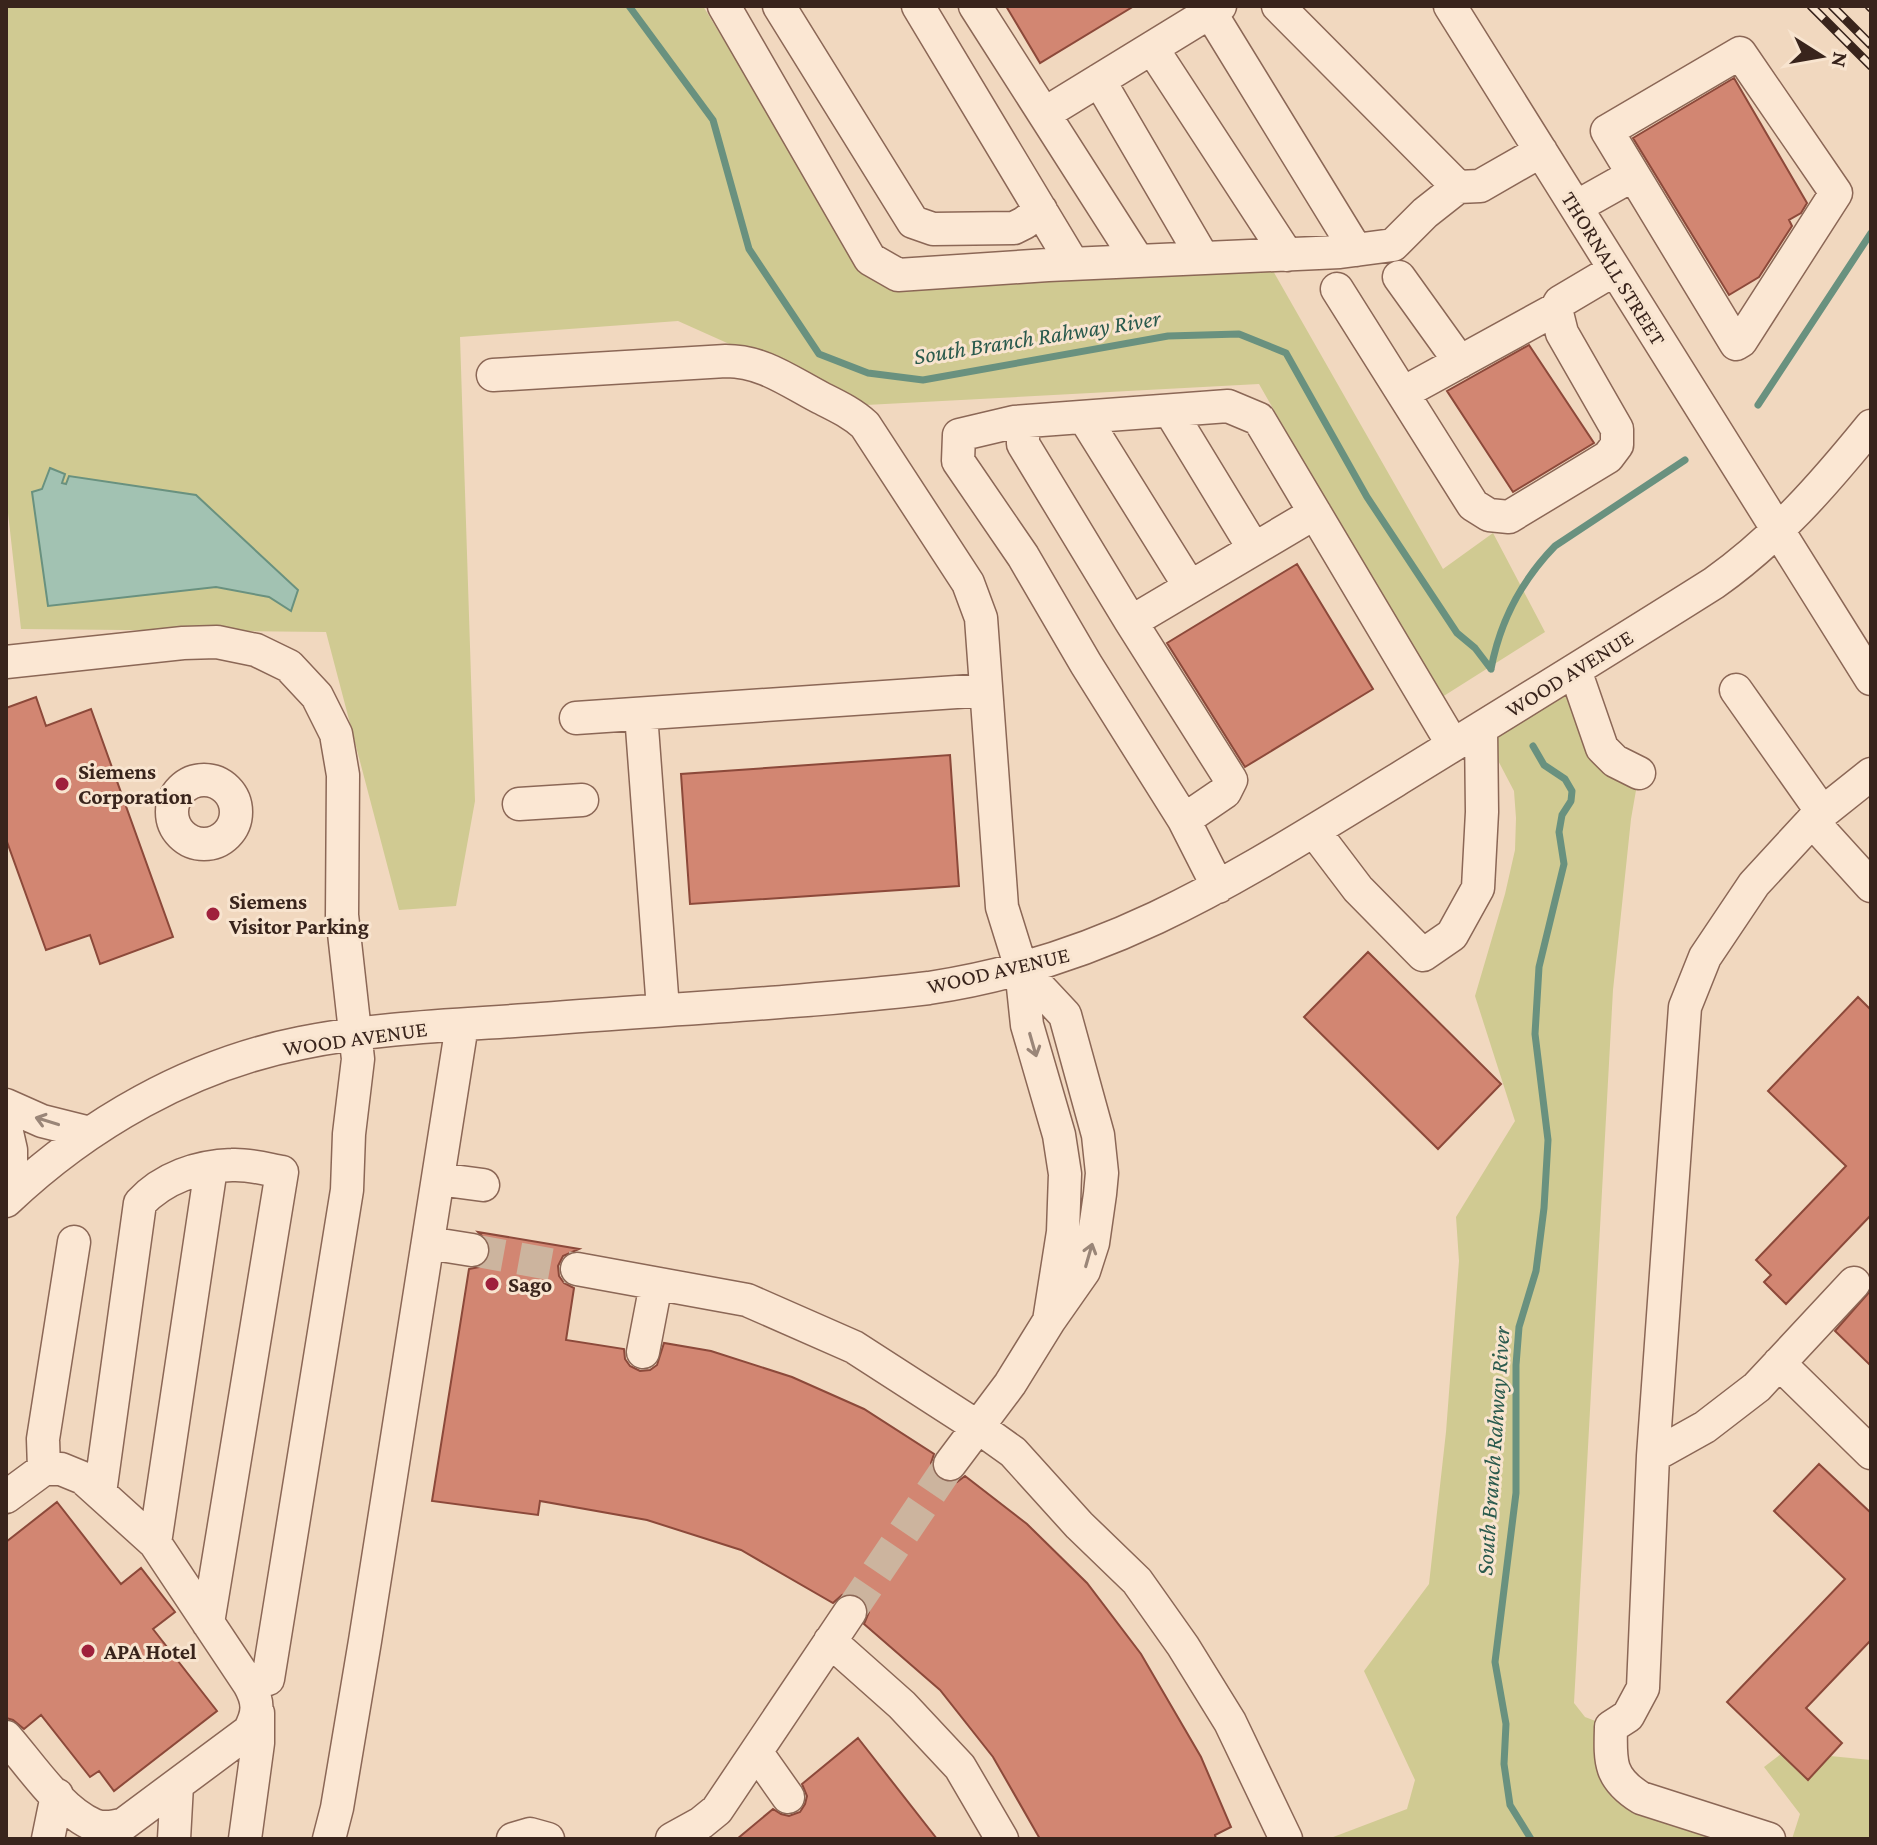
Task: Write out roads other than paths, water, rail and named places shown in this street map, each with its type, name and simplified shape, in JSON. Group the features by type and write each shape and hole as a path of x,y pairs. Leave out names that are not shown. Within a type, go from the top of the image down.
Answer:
{"street":[{"path":"724,6 870,259 898,275 1287,255 1393,245 1425,213 1458,187 1480,186 1541,151"},
{"path":"918,6 1073,264"},
{"path":"975,6 1138,261"},
{"path":"1278,6 1458,187"},
{"name":"THORNALL STREET","path":"1450,6 1871,679"},
{"path":"782,7 913,222 933,229 1014,228 1041,210"},
{"path":"1044,114 1215,9 1356,250"},
{"path":"1152,48 1287,255"},
{"path":"1740,53 1836,193 1741,341 1736,344 1633,175 1607,131 1740,53"},
{"path":"1099,80 1203,258"},
{"path":"1576,207 1633,175"},
{"path":"1403,393 1556,309 1560,302 1614,270"},
{"path":"1399,277 1460,362"},
{"path":"1337,289 1473,505 1489,515 1509,517 1608,457 1617,445 1617,429 1562,333 1556,309"},
{"path":"493,375 736,361 768,369 857,417 873,434 974,595 981,618 1002,907 1021,968 1027,1025 1059,1135 1065,1174 1065,1213 1049,1321"},
{"path":"1218,887 1184,820 1086,664 1023,556 958,461 959,435 1023,422 1228,406 1259,419 1453,745"},
{"path":"1170,411 1254,549"},
{"path":"1084,417 1190,587"},
{"path":"1023,422 1023,444 1131,622 1227,770 1231,780 1225,792 1184,820"},
{"name":"WOOD AVENUE","path":"9,1199 90,1133 136,1105 209,1071 286,1046 357,1033 906,991 961,983 1021,968 1115,938 1218,887 1314,831 1714,583 1779,531 1871,426"},
{"path":"1131,622 1315,513"},
{"path":"6,1737 73,1811 108,1833 249,1731 253,1698 268,1679 347,1190 349,1134 358,1073 357,1033 342,915 343,775 336,734 317,696 289,666 256,650 217,642 7,654"},
{"path":"1575,670 1602,748 1615,761 1639,773"},
{"path":"576,718 986,690"},
{"path":"1736,690 1817,817 1871,886"},
{"path":"641,714 663,1009"},
{"path":"1314,831 1358,889 1423,955 1452,935 1478,888 1482,812 1481,728"},
{"path":"1769,1839 1641,1798 1622,1786 1610,1762 1611,1727 1628,1716 1643,1688 1653,1456 1685,1007 1705,957 1754,884 1817,817 1871,774"},
{"path":"519,804 582,800"},
{"path":"950,1464 1031,1353 1084,1271 1093,1243 1102,1173 1096,1124 1065,1015 1021,968"},
{"path":"329,1839 363,1655 462,1025"},
{"path":"6,1105 42,1121 90,1133"},
{"path":"1059,1135 1096,1124"},
{"path":"6,1128 11,1150 9,1199"},
{"path":"100,1493 140,1203 155,1186 191,1172 233,1165 282,1172 208,1623"},
{"path":"155,1543 211,1168"},
{"path":"438,1179 483,1185"},
{"path":"44,1469 43,1439 74,1242"},
{"path":"428,1243 472,1250"},
{"path":"577,1269 747,1300 854,1347 1013,1452 1079,1525 1137,1581 1183,1646 1230,1722 1286,1839"},
{"path":"1653,1456 1705,1427 1757,1387 1854,1283"},
{"path":"643,1352 656,1284"},
{"path":"1779,1363 1871,1453"},
{"path":"6,1497 44,1469 53,1467 72,1472 155,1543 253,1698 258,1743 245,1839"},
{"path":"672,1839 717,1810 850,1612"},
{"path":"830,1641 902,1705 960,1767 1002,1839"},
{"path":"757,1753 788,1797"},
{"path":"174,1839 177,1785"},
{"path":"48,1839 57,1795"},
{"path":"513,1839 530,1834 548,1839"}],"waterway":[{"name":"South Branch Rahway River","path":"629,6 713,120 749,249 819,354 868,373 923,380 1168,336 1239,334 1286,353 1367,497 1457,633 1475,648 1491,669"},
{"path":"1758,405 1871,233"},
{"path":"1491,669 1506,618 1532,573 1555,546 1685,460"},
{"name":"South Branch Rahway River","path":"1531,1839 1510,1805 1504,1764 1506,1724 1495,1662 1516,1493 1519,1327 1536,1271 1544,1208 1548,1140 1535,1034 1539,967 1564,864 1559,832 1572,791 1565,779 1544,765 1533,746"}],"tunnel":[{"path":"472,1250 577,1269"},
{"path":"850,1612 950,1464"}],"railway":[{"path":"1811,6 1871,66"},
{"path":"1832,6 1871,45"}],"place":[{"name":"Siemens Corporation","path":"62,784"},
{"name":"Siemens Visitor Parking","path":"213,914"},
{"name":"Sago","path":"492,1284"},
{"name":"APA Hotel","path":"88,1651"}]}
